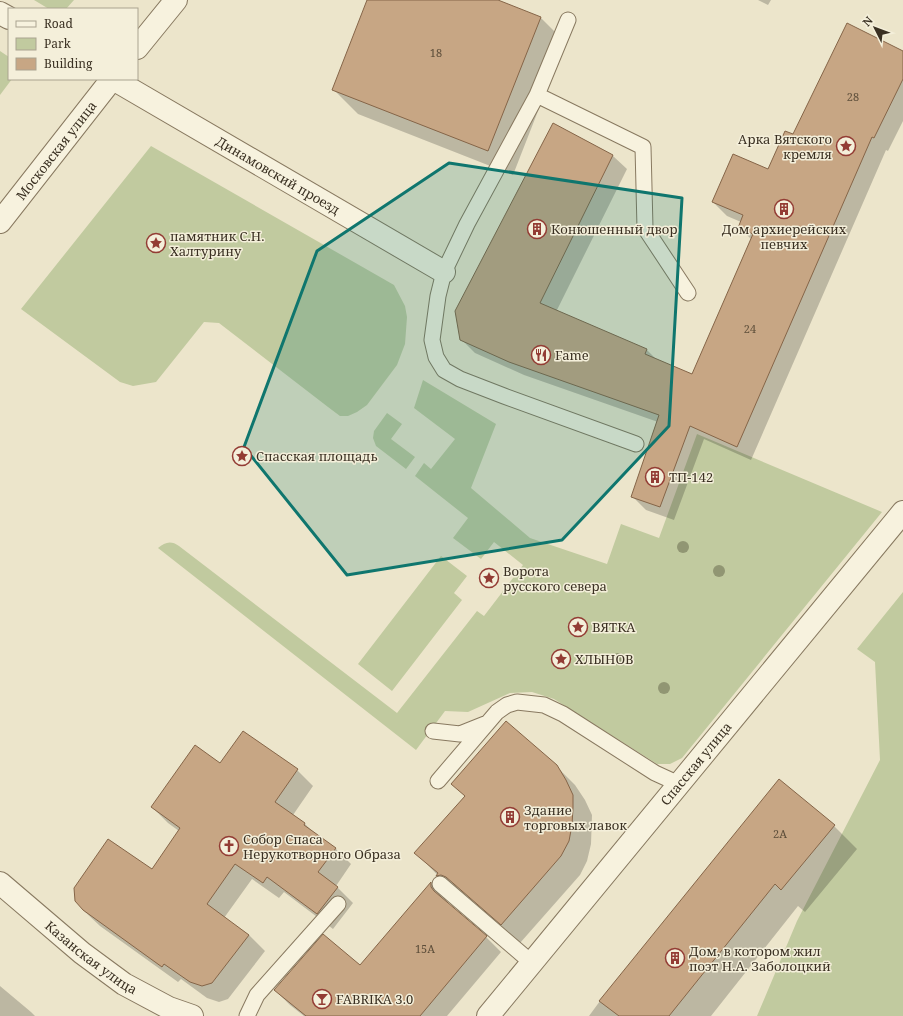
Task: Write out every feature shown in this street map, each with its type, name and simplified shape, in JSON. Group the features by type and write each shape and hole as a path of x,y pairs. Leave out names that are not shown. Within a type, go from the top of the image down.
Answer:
{"street":[{"path":"138,47 176,0"},
{"name":"Московская улица","path":"0,222 111,80"},
{"name":"Динамовский проезд","path":"114,80 444,272"},
{"name":"Спасская улица","path":"488,1016 903,512"},
{"name":"Казанская улица","path":"0,883 82,953 124,984 168,1008 192,1016"}],"lane":[{"path":"568,20 537,95 467,224 444,272 438,296 432,340 436,357 444,370 460,379 636,444"},
{"path":"537,95 643,147 645,228 688,293"},
{"path":"438,781 497,712 507,705 517,702 544,705 563,714 655,773 679,784"},
{"path":"433,731 460,734 488,723"},
{"path":"440,884 532,963"},
{"path":"247,1016 257,995 338,904"}],"highlighted area":[{"path":"449,163 682,198 669,426 562,540 347,575 244,447 317,251"}],"green space":[{"path":"34,0 74,0 67,8 47,8"},
{"path":"0,51 8,56 8,80 11,80 0,95"},
{"path":"151,146 394,285 405,306 407,317 405,344 397,365 367,405 348,416 340,416 219,323 204,322 156,382 133,386 120,382 21,309"},
{"path":"423,380 496,424 471,488 530,538 607,564 621,524 659,538 697,434 882,512 682,758 670,764 657,764 554,699 532,692 510,693 468,712 445,711 416,750 158,548 168,542 179,546 397,713 477,611 484,616 523,565 494,542 481,559 453,538 468,518 415,476 424,463 431,469 455,439 414,408"},
{"path":"387,413 402,424 391,439 415,457 406,469 376,446 373,438 374,431"},
{"path":"441,556 467,576 454,593 462,600 392,691 358,664"},
{"path":"903,592 903,1016 757,1016 797,921 880,760 875,662 857,649"}],"building":[{"path":"367,0 498,0 541,17 488,151 332,90"},
{"path":"847,23 903,51 903,79 874,138 872,137 737,447 690,426 660,507 631,497 659,415 509,362 460,340 455,311 553,123 613,155 540,303 647,349 645,354 692,374 753,234 738,228 743,215 712,202 733,154 768,169 785,131 793,134"},
{"name":"Здание торговых лавок","path":"506,721 557,765 573,795 573,808 569,841 561,856 501,925 446,877 441,875 436,876 438,873 414,853 465,796 451,784"},
{"name":"Собор Спаса Нерукотворного Образа","path":"243,731 298,769 275,802 305,823 304,825 336,848 318,872 338,887 317,914 267,877 263,883 235,864 207,904 249,935 212,983 202,986 190,982 164,964 162,967 83,910 75,901 74,888 108,839 152,869 180,828 151,807 195,745 220,763"},
{"path":"779,779 835,825 781,890 775,884 669,1016 619,1016 599,1001"},
{"path":"431,882 431,887 434,891 487,936 420,1016 306,1016 274,990 323,934 360,965"}],"place":[{"name":"Арка Вятского кремля","path":"846,146"},
{"name":"Дом архиерейских певчих","path":"784,209"},
{"name":"Конюшенный двор","path":"537,229"},
{"name":"памятник С.Н. Халтурину","path":"156,243"},
{"name":"Fame","path":"541,355"},
{"name":"Спасская площадь","path":"242,456"},
{"name":"ТП-142","path":"655,477"},
{"name":"Ворота русского севера","path":"489,578"},
{"name":"ВЯТКА","path":"578,627"},
{"name":"ХЛЫНОВ","path":"561,659"},
{"name":"Здание торговых лавок","path":"510,817"},
{"name":"Собор Спаса Нерукотворного Образа","path":"229,846"},
{"name":"Дом, в котором жил поэт Н.А. Заболоцкий","path":"675,958"},
{"name":"FABRIKA 3.0","path":"322,999"}]}
